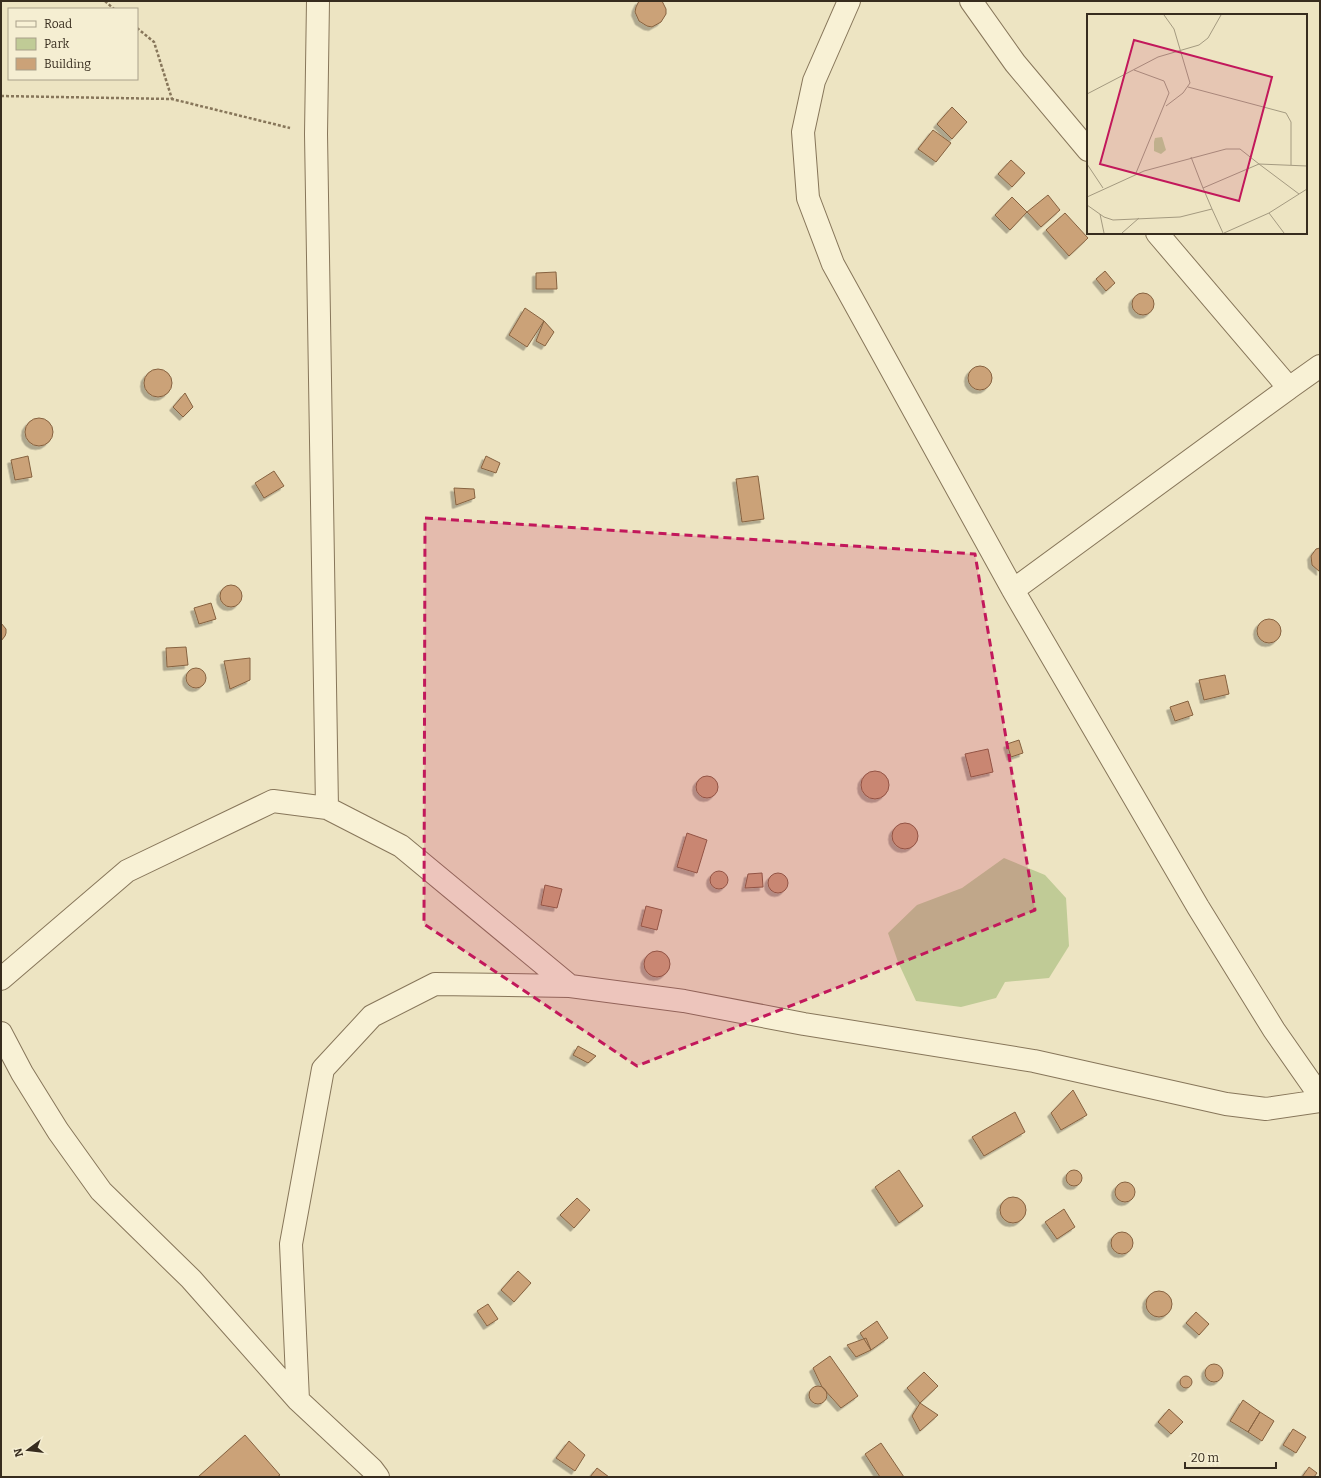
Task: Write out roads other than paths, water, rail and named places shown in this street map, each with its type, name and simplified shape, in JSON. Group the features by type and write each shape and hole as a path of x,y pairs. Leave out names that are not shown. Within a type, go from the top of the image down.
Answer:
{"street":[{"path":"318,1 316,134 327,808"},
{"path":"849,1 814,81 803,132 808,198 833,264 1013,590 1198,907 1274,1030 1320,1096"},
{"path":"971,1 1016,63 1087,149"},
{"path":"1158,234 1288,388"},
{"path":"1013,590 1320,366"},
{"path":"1,979 127,871 273,801 327,808 401,846 570,986"},
{"path":"298,1400 291,1244 323,1070 372,1016 435,984 570,986 684,1001 804,1024 1034,1061 1226,1104 1266,1109 1320,1101"},
{"path":"1,1033 22,1073 58,1131 101,1191 191,1279 298,1400 372,1469 378,1477"}]}
